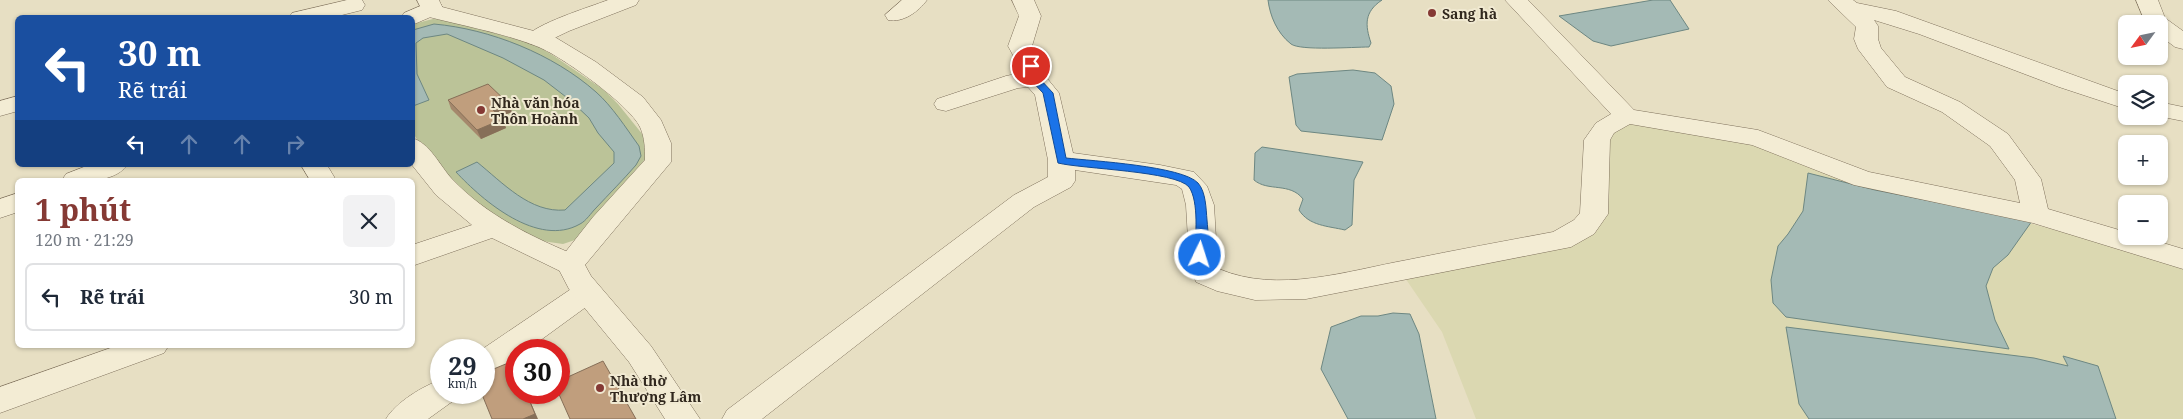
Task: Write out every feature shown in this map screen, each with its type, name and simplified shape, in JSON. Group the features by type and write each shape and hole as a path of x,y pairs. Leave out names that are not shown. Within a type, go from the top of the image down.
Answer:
{"street":[{"path":"536,38 561,26 628,0"},
{"path":"896,15 916,0"},
{"path":"740,419 1024,200 1062,181 1062,160 1048,93 1034,78 1031,66 1020,46 1030,16 1023,0"},
{"path":"1516,0 1626,116"},
{"path":"2147,0 2150,3 2152,15"},
{"path":"1844,5 1867,26 1866,39 1870,49 1896,82 1951,107 1999,140 2028,179 2036,215"},
{"path":"1844,5 1888,16 1927,29 2118,99"},
{"path":"316,15 357,7"},
{"path":"424,9 545,41 588,67 634,102 652,125 658,143 658,162 570,264"},
{"path":"2168,31 2183,42"},
{"path":"946,104 1015,81 1034,78"},
{"path":"0,109 15,104"},
{"path":"2168,111 2183,114"},
{"path":"1062,160 1185,178 1194,186 1200,205 1202,239 1200,255 1206,274 1227,284 1256,290 1306,289 1561,240 1584,227 1594,214 1597,140 1605,128 1626,116 1758,138 1862,179 2036,215 2183,259"},
{"path":"415,150 446,188 480,218 528,247 570,264 579,282 640,354 682,419"},
{"path":"80,178 109,167"},
{"path":"0,209 15,203"},
{"path":"415,255 495,227"},
{"path":"495,356 587,292"},
{"path":"0,400 145,348"},
{"path":"403,419 430,400"}],"shaded area":[{"path":"1626,116 1688,125 1863,179 2183,264 2183,419 1476,419 1442,332 1401,272 1514,250 1594,214 1605,128"}],"green space":[{"path":"433,19 449,20 536,45 604,90 643,135 648,156 575,240 563,244 542,241 499,222 444,174 425,152 415,136 415,24"}],"water":[{"path":"1268,0 1382,0 1369,14 1367,25 1371,43 1369,47 1328,48 1296,46 1286,40 1275,24"},
{"path":"1653,0 1670,0 1689,29 1611,46 1593,41 1559,16"},
{"path":"434,24 477,31 520,46 560,66 596,92 619,118 639,146 641,156 636,165 580,224 564,230 547,230 529,226 512,218 481,196 456,172 477,162 507,187 529,202 552,210 565,210 614,163 614,152 598,133 589,118 544,80 503,58 447,34 423,38 416,43 417,74 429,100 415,105 415,29"},
{"path":"1353,70 1375,73 1391,86 1394,104 1382,140 1301,131 1296,125 1289,77 1297,74"},
{"path":"1262,147 1363,162 1354,180 1352,225 1345,230 1313,222 1299,210 1303,199 1298,194 1285,189 1266,186 1254,180 1255,153"},
{"path":"1808,173 1875,190 2032,221 2008,255 1993,268 1986,286 1995,320 2009,349 1786,317 1773,303 1771,280 1778,246 1803,211"},
{"path":"1393,313 1410,314 1419,334 1436,419 1348,419 1321,369 1331,327 1361,316 1378,316"},
{"path":"1786,327 2034,358 2068,366 2063,356 2098,366 2116,419 1809,419 1799,404"}],"building":[{"name":"Nhà văn hóa Thôn Hoành","path":"488,84 508,103 493,110 503,119 477,130 448,100"},
{"name":"Nhà thờ Thượng Lâm","path":"603,361 636,419 570,419 563,404 570,404 570,376"},
{"path":"505,364 505,404 531,404 535,414 523,419 492,419 486,404 495,404 495,368"}],"place":[{"name":"Sang hà","path":"1432,13"},
{"name":"Nhà văn hóa Thôn Hoành","path":"481,110"},
{"name":"Nhà thờ Thượng Lâm","path":"600,388"}],"route":[{"path":"1031,66 1034,78 1048,93 1062,160 1160,173 1185,178 1194,186 1200,205 1202,239 1200,255"}]}
